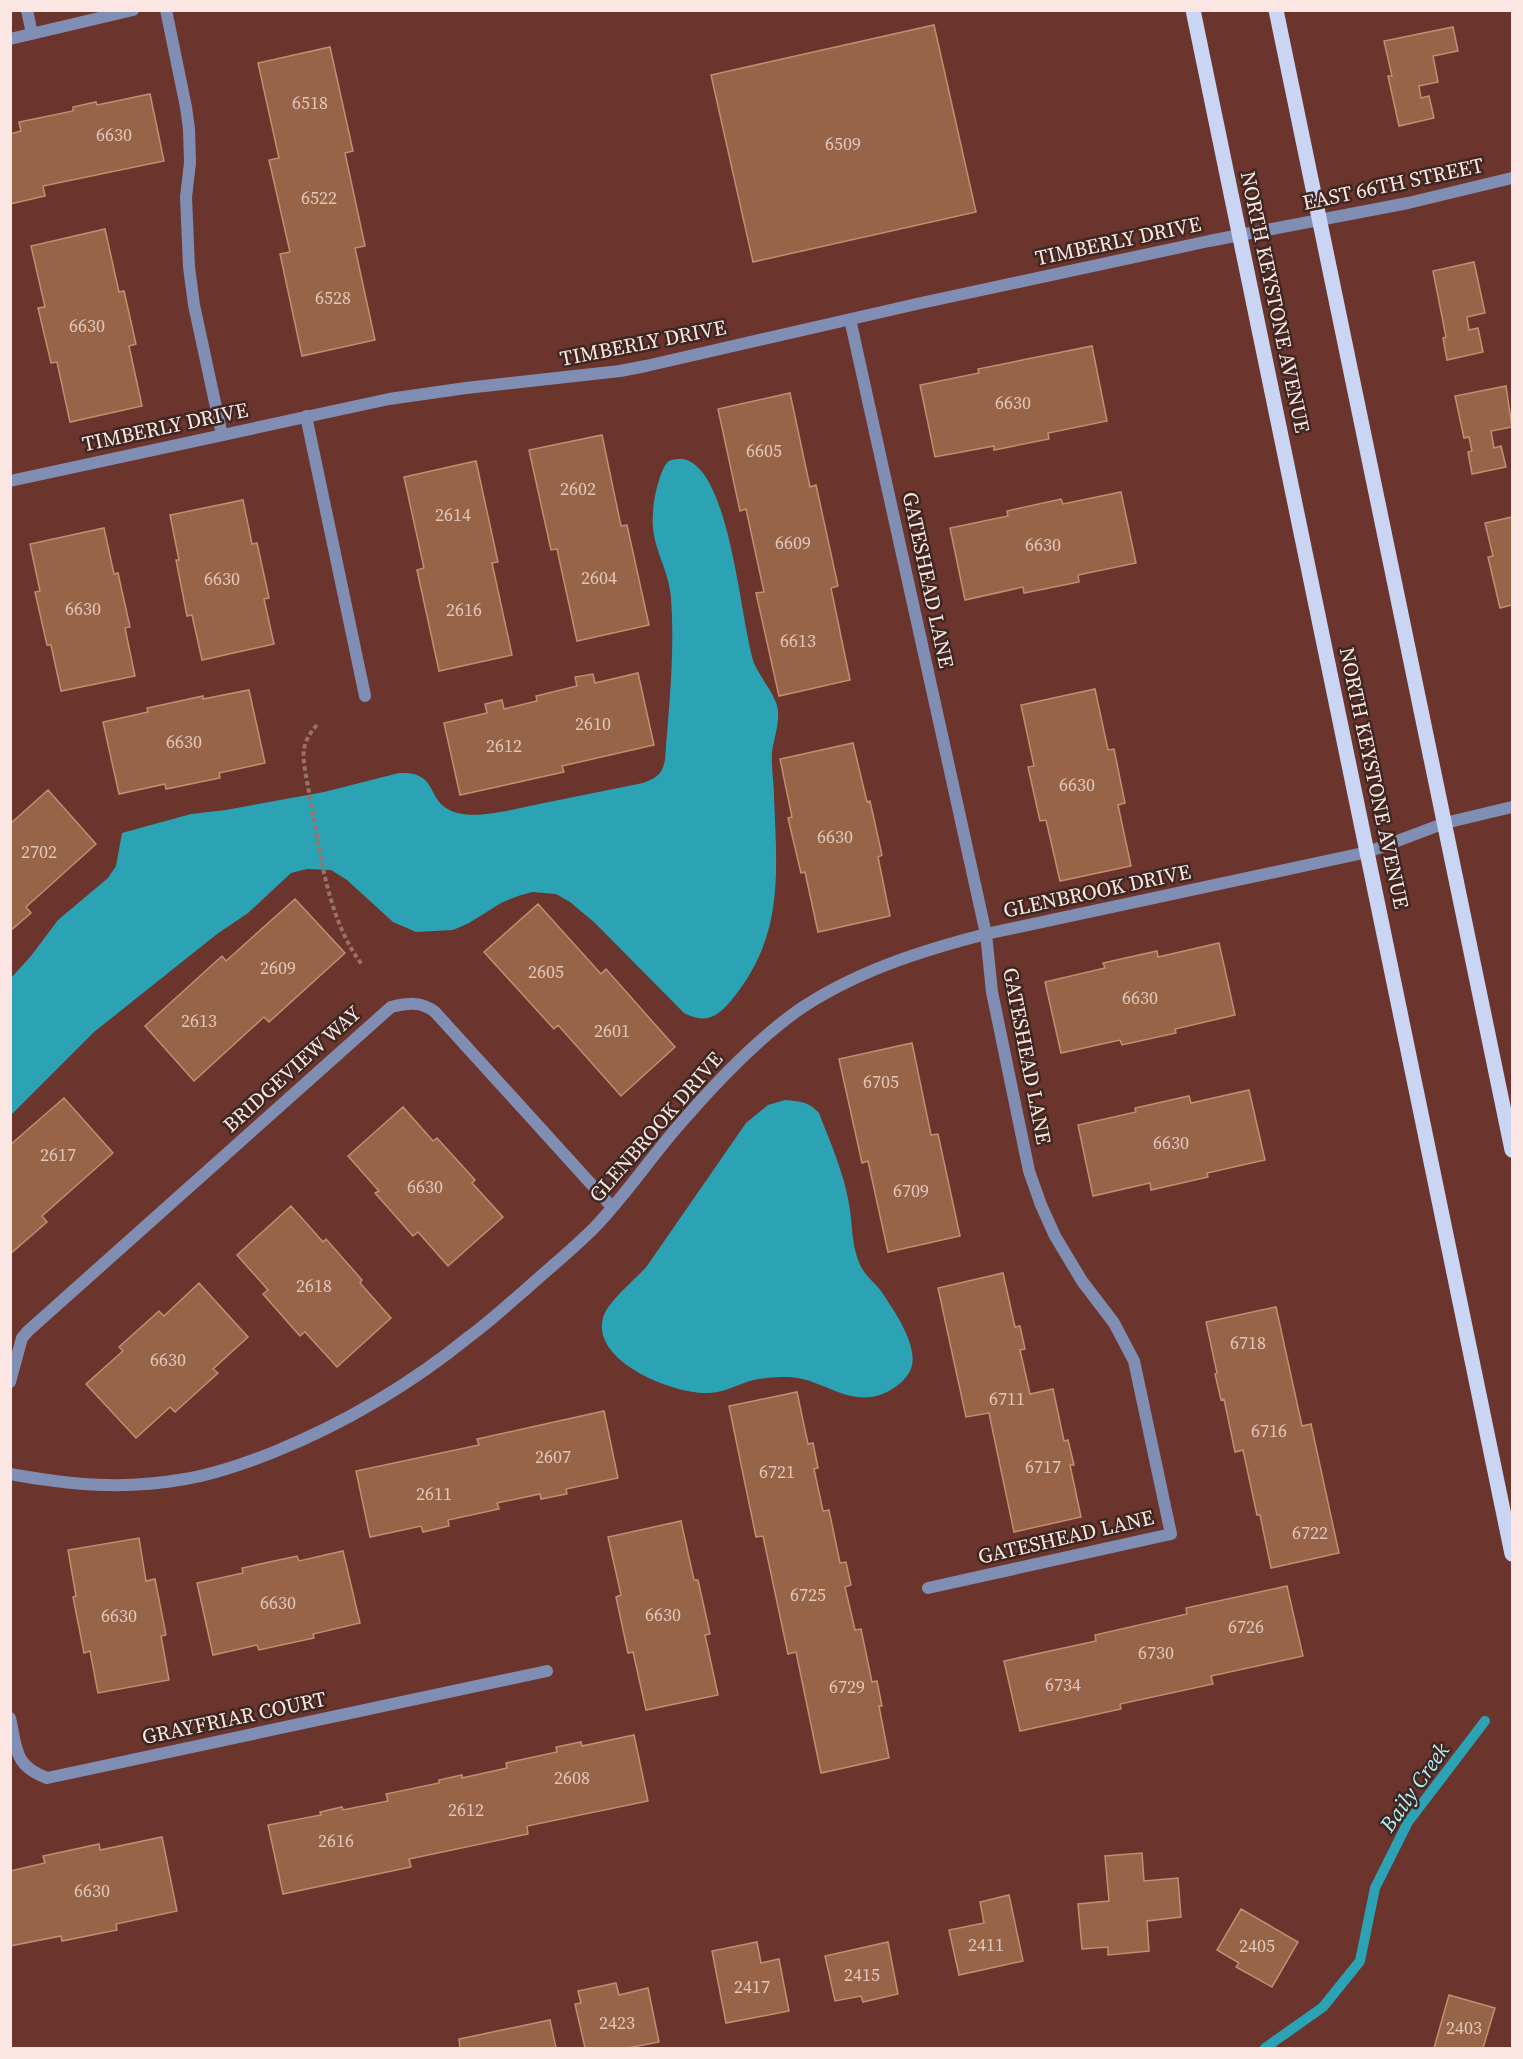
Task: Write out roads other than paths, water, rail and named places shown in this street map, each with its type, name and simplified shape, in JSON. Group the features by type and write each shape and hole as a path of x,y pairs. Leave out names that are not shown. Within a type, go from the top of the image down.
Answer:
{"main road":[{"name":"NORTH KEYSTONE AVENUE","path":"1193,10 1512,1554"},
{"path":"1276,10 1512,1150"}],"street":[{"path":"27,10 32,34"},
{"path":"10,39 133,10"},
{"path":"166,10 189,129 190,151 186,197 190,275 222,435"},
{"name":"EAST 66TH STREET","path":"1280,227 1462,191 1512,178"},
{"name":"TIMBERLY DRIVE","path":"10,481 389,399 620,371 1280,227"},
{"name":"GATESHEAD LANE","path":"850,319 986,934 992,992 1029,1171 1055,1236 1082,1281 1114,1323 1134,1361 1171,1534 928,1588"},
{"path":"306,416 365,696"},
{"name":"GLENBROOK DRIVE","path":"10,1474 86,1485 112,1486 186,1479 222,1470 299,1441 383,1398 469,1337 563,1257 612,1207 693,1109 768,1034 799,1010 865,973 933,947 1368,852 1445,824 1512,807"},
{"name":"BRIDGEVIEW WAY","path":"10,1382 22,1338 28,1331 391,1007 411,1003 429,1007 435,1012 612,1207"},
{"name":"GRAYFRIAR COURT","path":"10,1718 20,1758 32,1773 47,1778 547,1671"}],"water":[{"path":"683,459 699,469 712,489 723,517 754,663 775,699 778,711 772,752 776,851 774,902 762,950 734,997 718,1014 699,1018 684,1013 595,923 570,902 556,894 532,892 501,903 453,930 416,932 393,922 347,880 331,870 307,869 291,873 248,913 217,934 94,1032 11,1115 11,978 58,920 108,878 116,866 122,833 191,814 324,792 399,773 421,777 447,809 476,815 643,783 658,775 665,760 671,679 672,618 670,587 654,536 653,508 658,485 666,465 671,460"},
{"path":"785,1100 812,1106 819,1113 844,1181 854,1246 859,1262 892,1307 908,1337 913,1356 910,1371 902,1382 877,1396 850,1396 810,1381 789,1377 755,1380 723,1391 709,1393 676,1388 657,1382 622,1362 610,1349 603,1334 603,1318 610,1305 647,1266 746,1123 768,1105"}],"waterway":[{"name":"Baily Creek","path":"1265,2048 1323,2007 1360,1961 1375,1888 1408,1822 1485,1721"}]}
